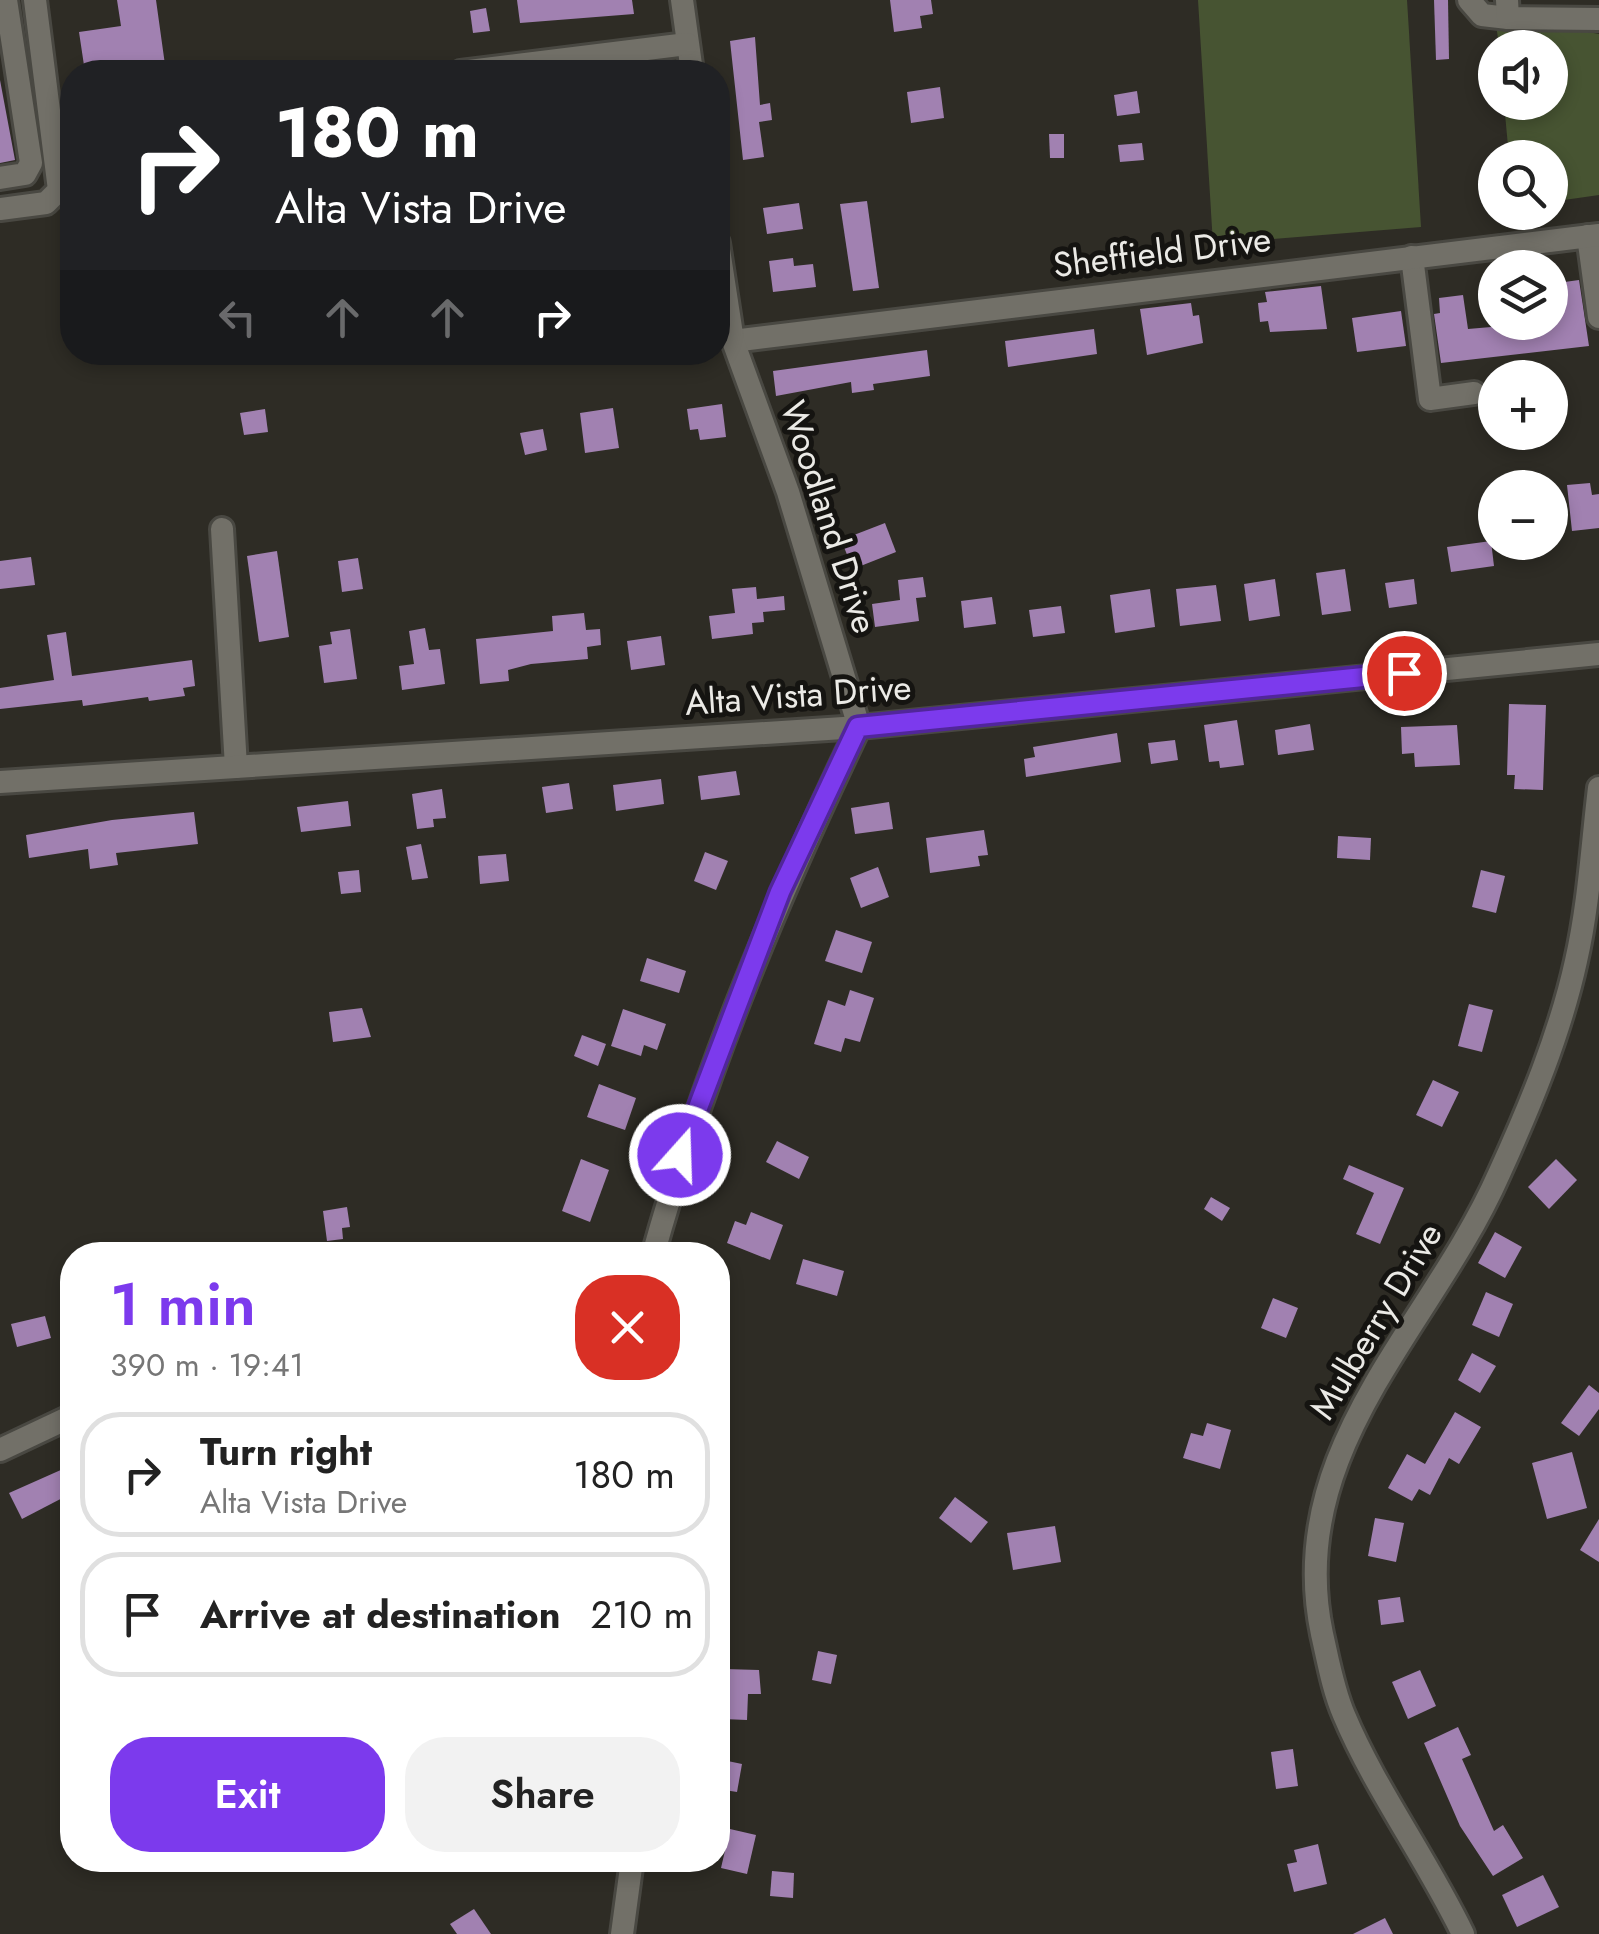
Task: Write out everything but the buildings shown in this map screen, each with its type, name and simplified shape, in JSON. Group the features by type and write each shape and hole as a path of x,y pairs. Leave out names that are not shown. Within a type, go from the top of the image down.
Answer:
{"street":[{"path":"0,178 26,174 31,162 6,0"},
{"path":"35,0 60,152"},
{"path":"682,0 690,60"},
{"path":"1469,0 1482,15 1507,9 1599,20"},
{"path":"558,60 688,44"},
{"path":"0,209 46,203 60,193"},
{"path":"1594,235 1599,317"},
{"name":"Sheffield Drive","path":"733,342 1594,235"},
{"path":"1412,257 1430,399 1474,393"},
{"name":"Woodland Drive","path":"730,322 733,342 788,492 858,727"},
{"path":"222,529 236,767"},
{"name":"Alta Vista Drive","path":"0,782 858,727 1599,654"},
{"path":"657,1242 680,1155 780,892 858,727"},
{"name":"Mulberry Drive","path":"1463,1934 1343,1714 1322,1630 1316,1559 1325,1492 1349,1426 1498,1178 1540,1078 1576,962 1599,788"},
{"path":"0,1450 60,1422"},
{"path":"622,1934 630,1872"}],"green space":[{"path":"1198,0 1407,0 1421,227 1213,244"},
{"path":"1566,28 1599,34 1599,195 1568,199 1568,140 1507,140 1506,120 1568,120 1568,30 1520,30"}],"route":[{"path":"680,1155 780,892 858,727 1404,673"}]}
